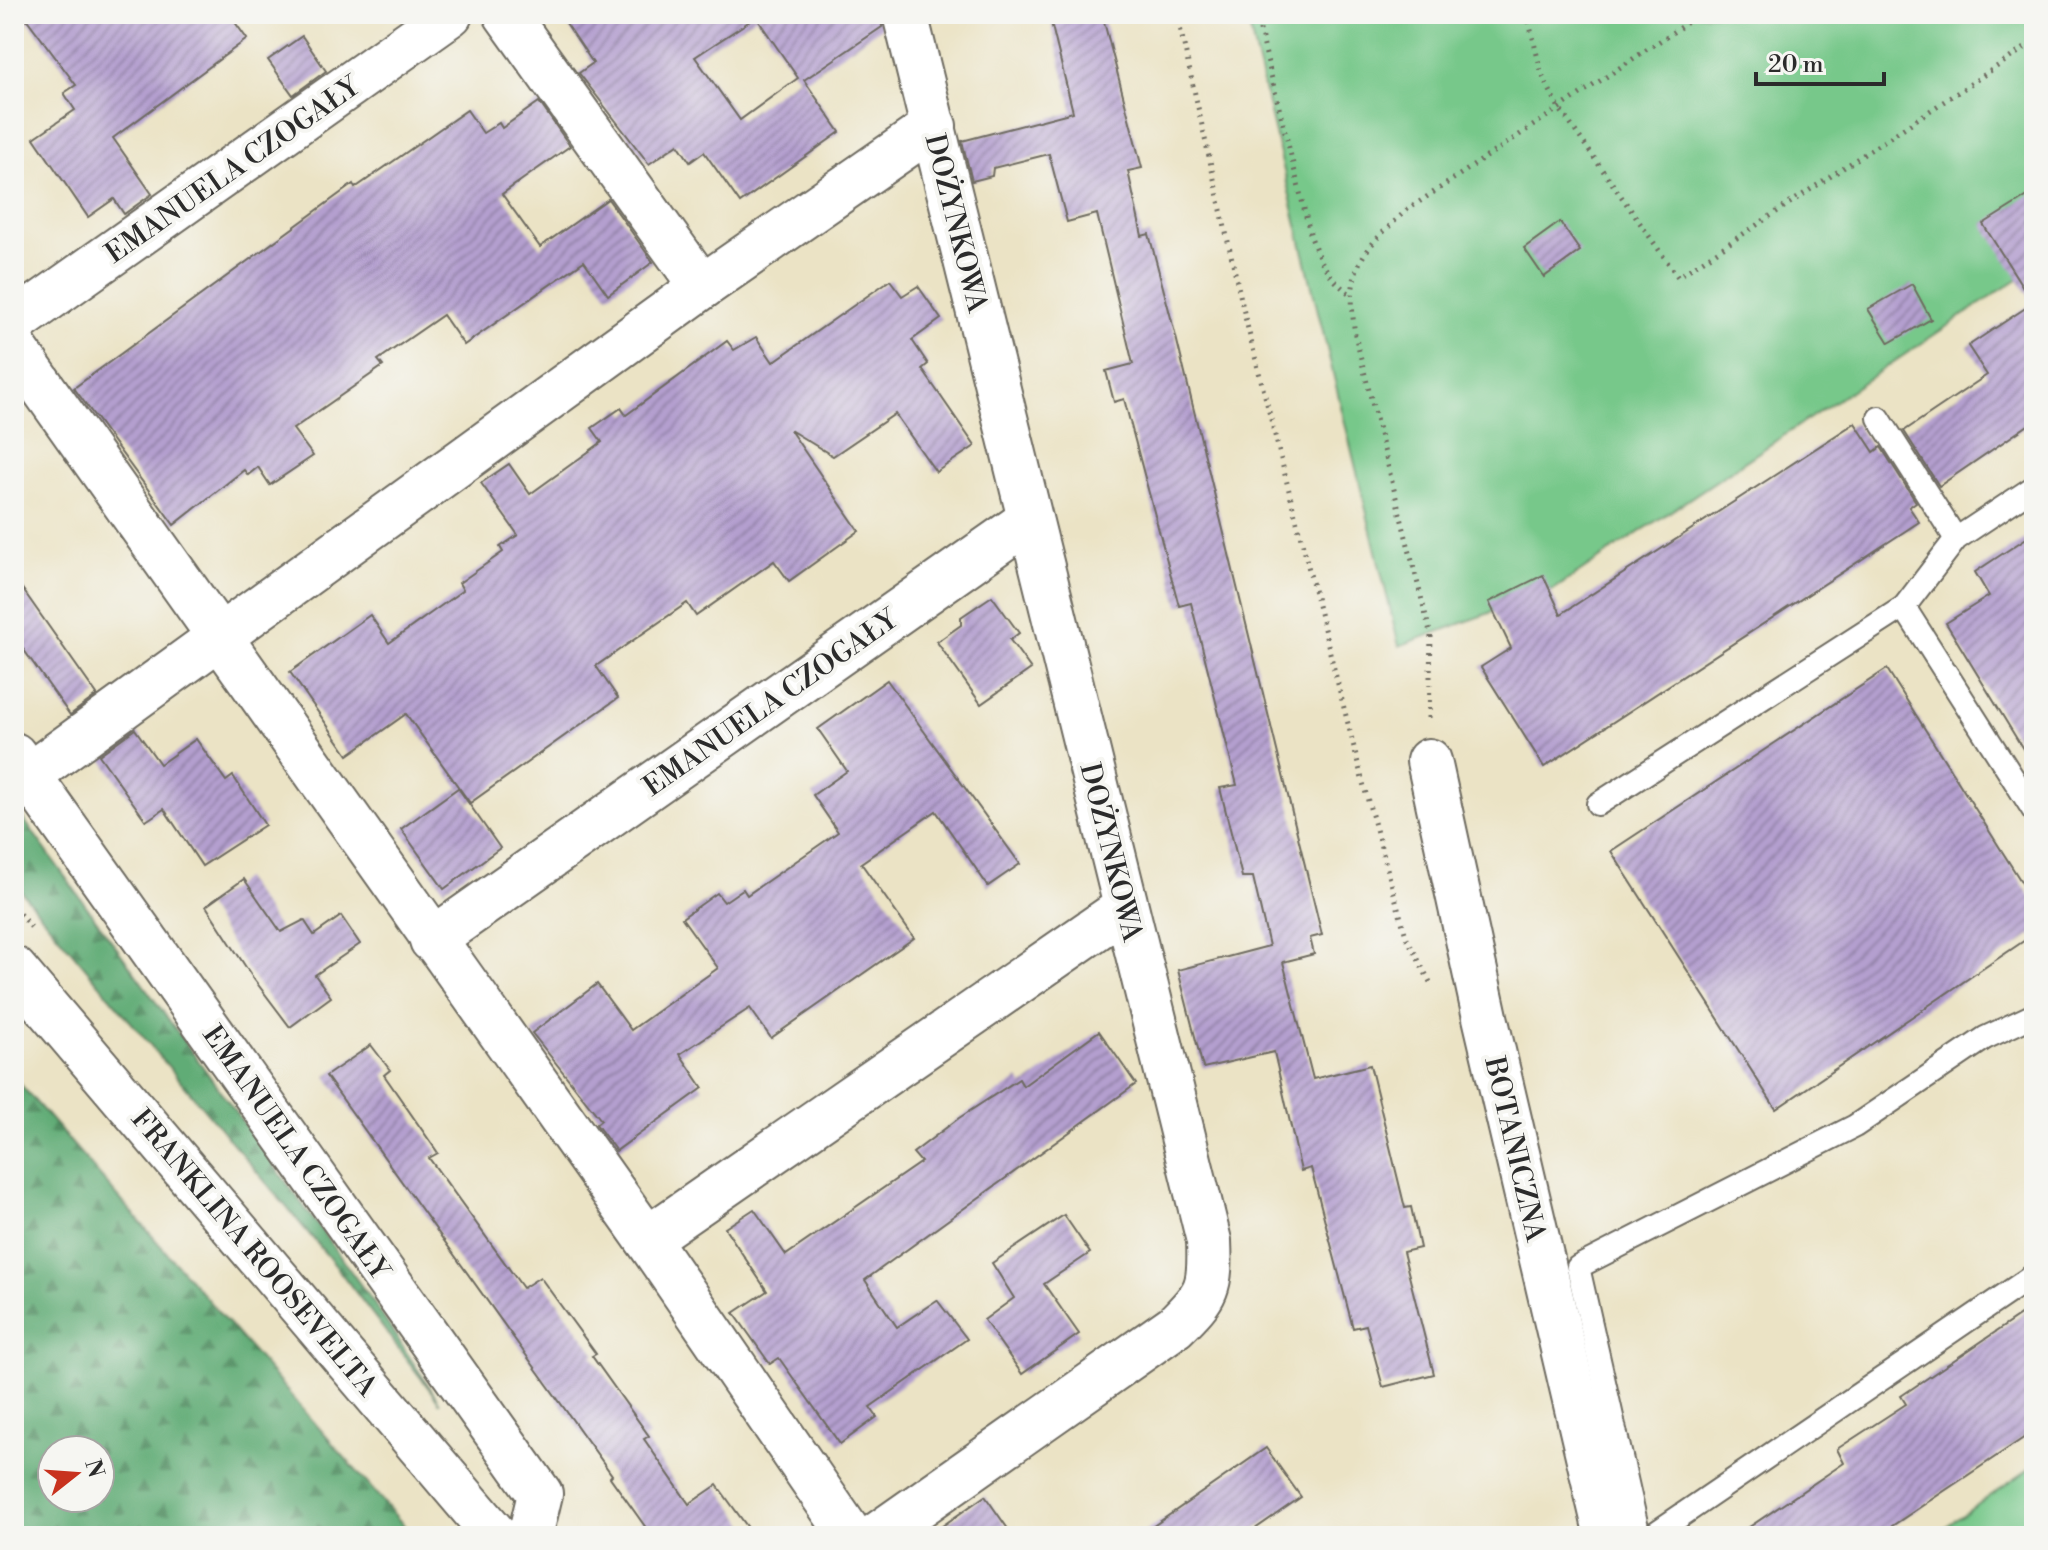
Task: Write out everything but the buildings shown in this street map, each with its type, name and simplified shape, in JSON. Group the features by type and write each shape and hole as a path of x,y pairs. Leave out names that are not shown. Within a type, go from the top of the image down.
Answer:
{"street":[{"name":"EMANUELA CZOGAŁY","path":"14,323 450,14"},
{"path":"506,14 702,287"},
{"name":"DOŻYNKOWA","path":"876,1536 1175,1326 1202,1299 1210,1272 1209,1241 905,14"},
{"name":"EMANUELA CZOGAŁY","path":"530,1536 540,1494 21,765 220,638 702,287 934,126"},
{"path":"14,347 647,1239 851,1536"},
{"name":"EMANUELA CZOGAŁY","path":"432,940 1029,520"},
{"name":"BOTANICZNA","path":"1429,761 1485,1017 1607,1536"},
{"path":"647,1239 1125,908"},
{"name":"FRANKLINA ROOSEVELTA","path":"14,969 496,1536"}],"lane":[{"path":"1879,418 1956,539"},
{"path":"1598,804 1904,607 1956,539 2034,487"},
{"path":"1904,607 2034,811"},
{"path":"1639,1536 1578,1267 1855,1126 1985,1038 2034,1015"},
{"path":"1651,1536 2034,1275"}],"path":[{"path":"1177,14 1245,317 1363,783 1406,936 1429,983 1457,1011 1485,1017"},
{"path":"1256,14 1311,237 1321,263 1334,282 1350,294"},
{"path":"1527,14 1542,75 1559,108 1678,277 2034,42"},
{"path":"1429,761 1431,636 1355,335 1350,294 1357,264 1379,235 1407,210 1700,14"}],"green space":[{"path":"1246,14 2034,14 2034,268 1553,590 1399,646"},
{"path":"14,806 373,1302 440,1403 331,1260 14,883"},
{"path":"14,1077 413,1536 14,1536"},
{"path":"2034,1466 2034,1536 1932,1536"}]}
